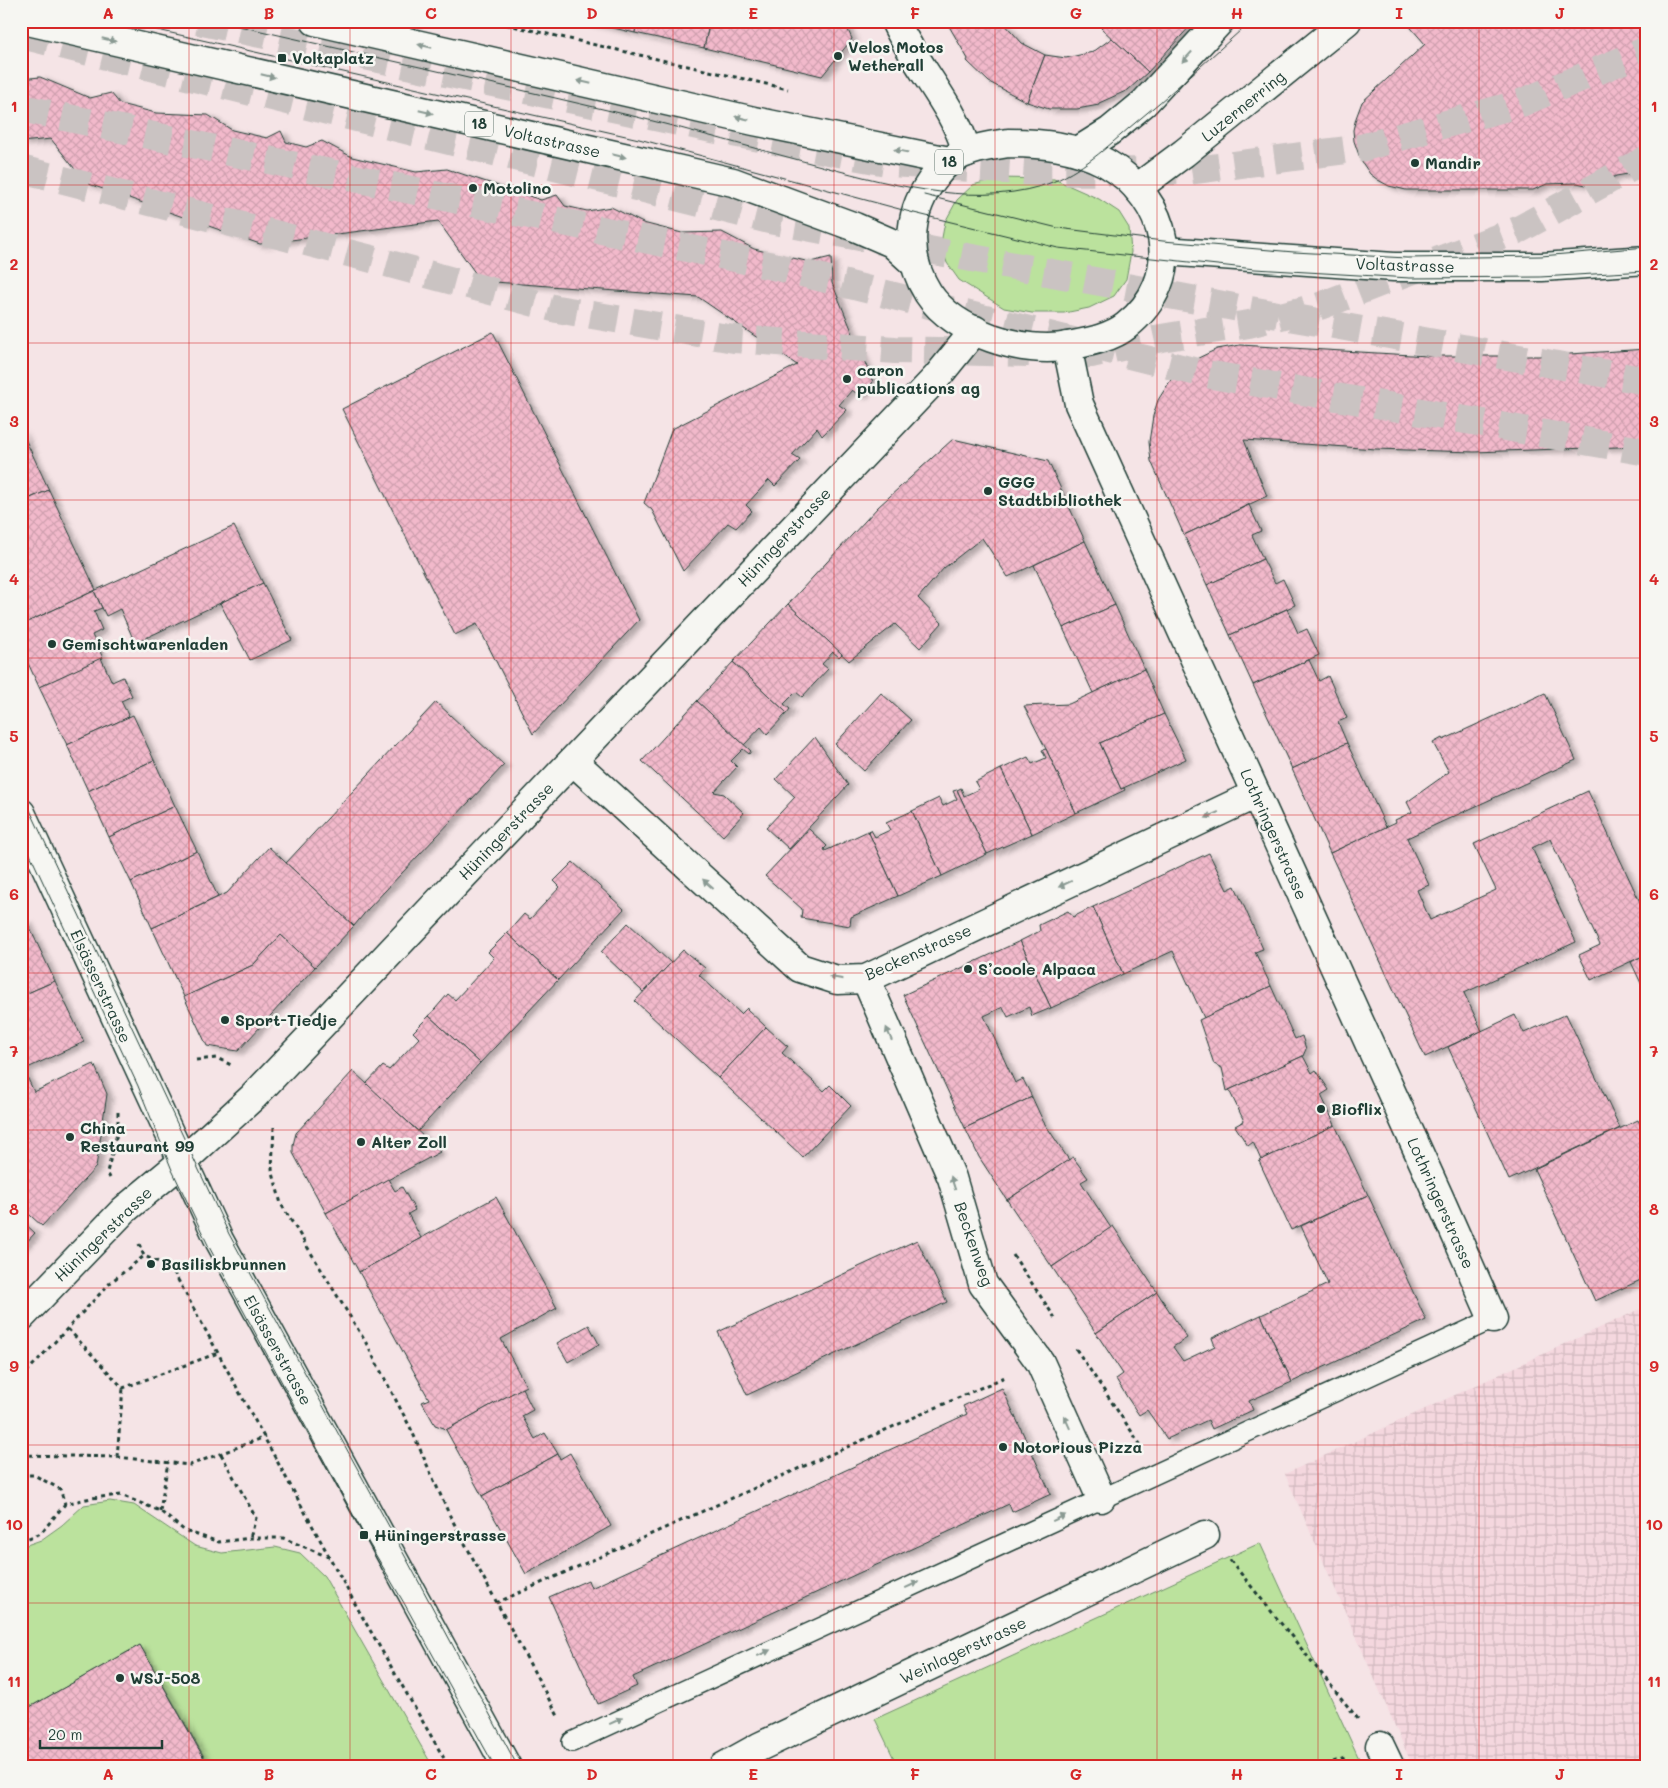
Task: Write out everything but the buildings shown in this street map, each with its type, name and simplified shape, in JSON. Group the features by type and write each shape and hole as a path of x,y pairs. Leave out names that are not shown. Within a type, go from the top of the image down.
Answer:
{"main road":[{"name":"Voltastrasse","path":"28,21 733,182 855,227 892,243 915,264"},
{"name":"18","path":"316,21 754,121 958,157"},
{"path":"894,21 961,132 958,157"},
{"path":"1078,151 1110,131 1144,103 1220,21"},
{"name":"Luzernerring","path":"1137,188 1184,153 1347,21"},
{"name":"18","path":"1008,143 1030,143 1051,144 1078,151 1108,164 1137,188 1151,206 1160,230 1164,251 1161,277 1147,304 1125,327 1107,336 1067,346 1021,346 997,341 974,330 939,306 928,293 915,264 911,237 914,213 925,190 939,170 958,157 988,146 1008,143"},
{"name":"Voltastrasse","path":"1164,251 1394,267 1542,267 1647,260"},
{"name":"Hüningerstrasse","path":"21,1316 124,1210 182,1162 253,1097 937,376 974,330"},
{"name":"Lothringerstrasse","path":"1067,346 1078,404 1493,1319"},
{"name":"Beckenstrasse","path":"573,761 800,968 837,980 866,978 1256,794"},
{"name":"Elsässerstrasse","path":"21,813 219,1240 507,1767"},
{"name":"Beckenweg","path":"866,978 952,1178 983,1284 1040,1362 1101,1498"},
{"name":"Weinlagerstrasse","path":"723,1767 759,1747 1205,1535"}],"lane":[{"path":"572,1742 1493,1319"}],"path":[{"path":"491,21 795,91"},
{"path":"196,1060 217,1058 234,1067"},
{"path":"111,1181 107,1172 118,1130 118,1103"},
{"path":"274,1128 272,1169 282,1204 365,1341 411,1429 449,1514 572,1742"},
{"path":"138,1242 144,1256 171,1267 364,1619 449,1767"},
{"path":"21,1378 111,1282 144,1256"},
{"path":"68,1329 123,1388 117,1456"},
{"path":"496,1603 1040,1362 1076,1350"},
{"path":"123,1388 218,1353"},
{"path":"21,1455 117,1456 190,1465 265,1437"},
{"path":"221,1454 256,1518 250,1538"},
{"path":"160,1511 168,1462"},
{"path":"21,1475 34,1475 60,1489 65,1504"},
{"path":"21,1541 41,1533 65,1504 90,1498 120,1495 160,1511 185,1531 219,1542 250,1538 283,1538 332,1559"},
{"path":"1226,1556 1385,1756"}],"shaded area":[{"path":"1647,1306 1647,1767 1413,1767 1285,1474"}],"green space":[{"path":"998,178 1054,179 1099,199 1119,212 1129,228 1131,252 1126,279 1114,296 1089,308 1064,313 1032,313 1004,308 959,280 947,263 941,243 945,222 957,200 973,185"},
{"path":"110,1501 134,1505 195,1546 222,1553 275,1547 300,1553 324,1576 433,1767 210,1767 140,1645 21,1712 21,1547 41,1540 62,1525 84,1505"},
{"path":"1260,1543 1361,1763 1352,1767 898,1767 875,1719"}],"tunnel":[{"path":"198,21 712,129 891,163 1036,172 1189,171 1361,148 1521,103 1647,50"},
{"path":"21,35 769,220 1239,308 1647,381"},
{"path":"21,108 782,268 1201,373 1647,452"},
{"path":"1072,354 1091,354 1161,338 1249,324 1320,306 1520,229 1647,159"},
{"path":"21,169 364,257 557,309 734,339 895,350 1029,353"}],"tram line":[{"path":"118,21 639,139 914,213 1058,248 1255,269 1410,278 1540,277 1647,271"},
{"path":"217,21 637,117 866,178 925,190 984,194 1013,192 1041,186 1053,182 1077,169 1099,154 1251,21"},
{"path":"924,195 1058,228 1163,241 1294,252 1407,258 1541,256 1647,247"},
{"path":"21,791 229,1234 518,1767"},
{"path":"21,835 138,1086 172,1170 208,1245 364,1535 495,1767"}],"place":[{"name":"Velos Motos Wetherall","path":"838,56"},
{"name":"Voltaplatz","path":"282,58"},
{"name":"Mandir","path":"1415,163"},
{"name":"Motolino","path":"473,188"},
{"name":"caron publications ag","path":"847,379"},
{"name":"GGG Stadtbibliothek","path":"988,491"},
{"name":"Gemischtwarenladen","path":"52,644"},
{"name":"S’coole Alpaca","path":"968,969"},
{"name":"Sport-Tiedje","path":"225,1020"},
{"name":"Bioflix","path":"1321,1109"},
{"name":"China Restaurant 99","path":"70,1137"},
{"name":"Alter Zoll","path":"361,1142"},
{"name":"Basiliskbrunnen","path":"151,1264"},
{"name":"Notorious Pizza","path":"1003,1447"},
{"name":"Hüningerstrasse","path":"364,1535"},
{"name":"WSJ-508","path":"120,1678"}]}
